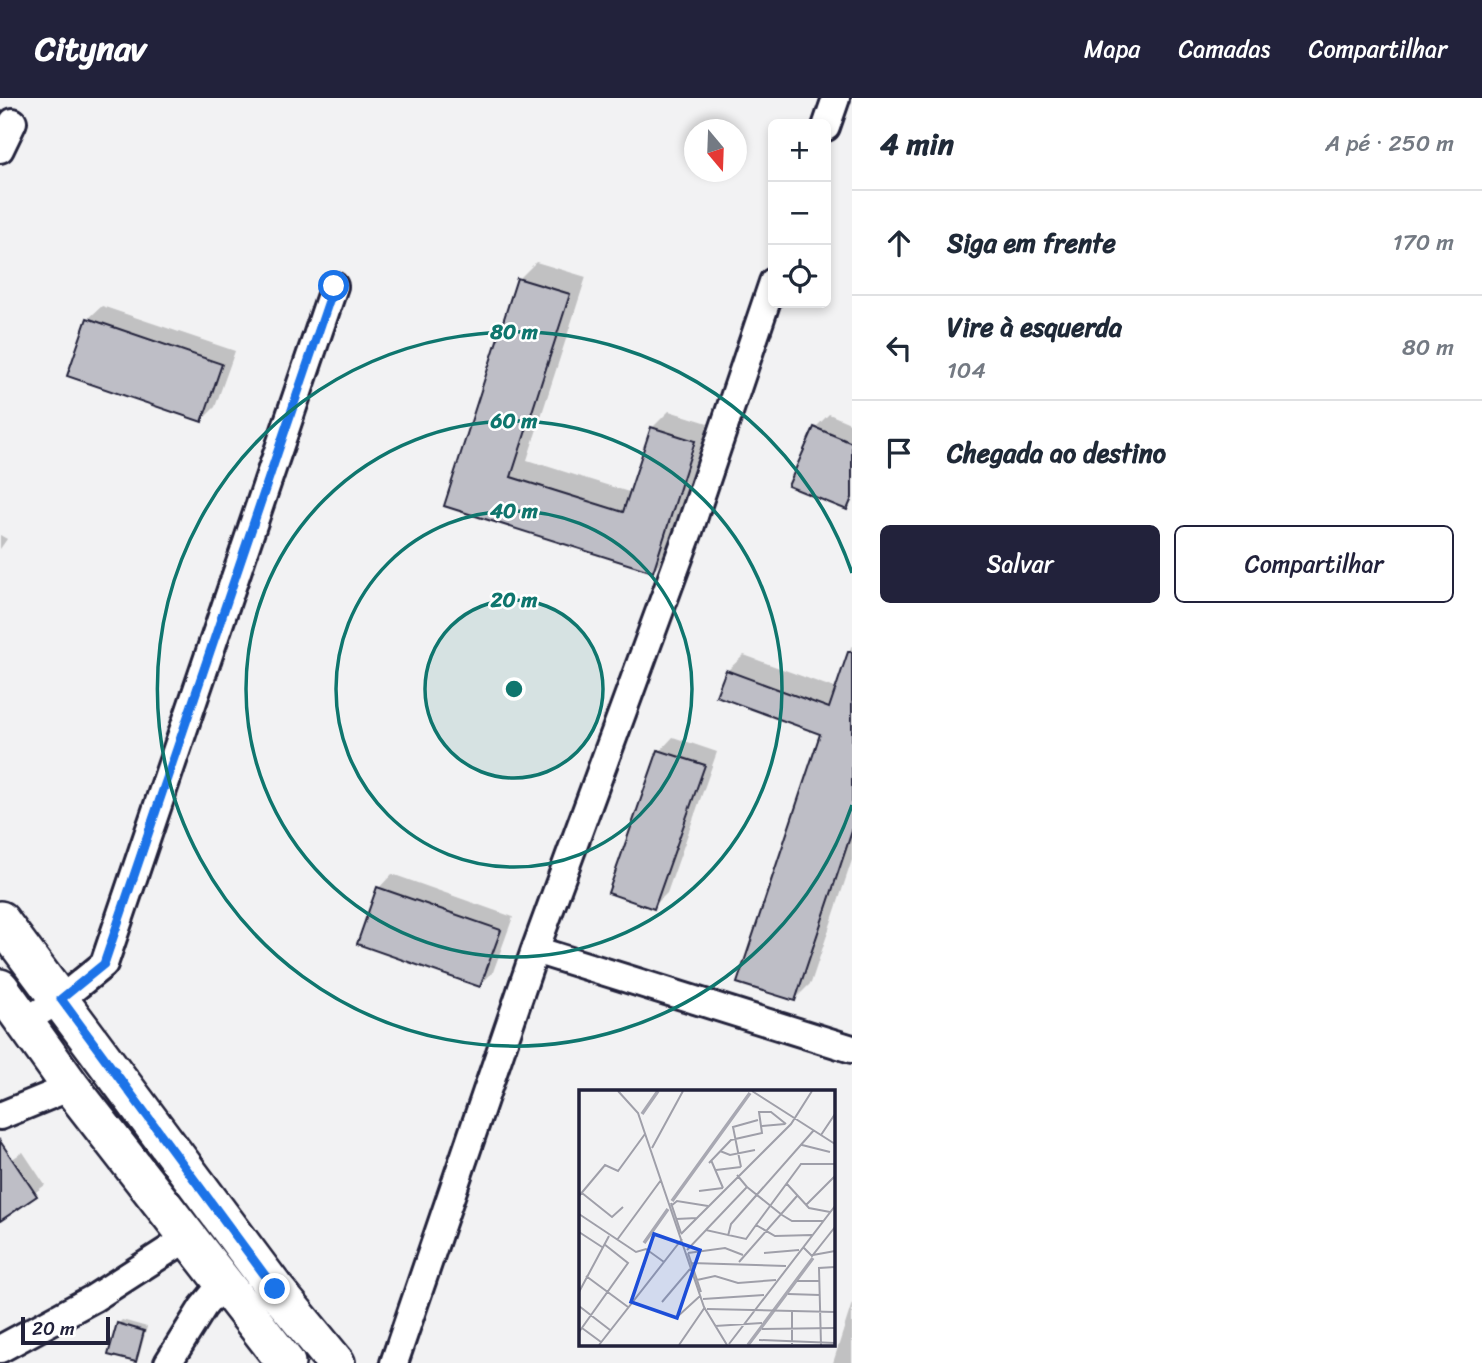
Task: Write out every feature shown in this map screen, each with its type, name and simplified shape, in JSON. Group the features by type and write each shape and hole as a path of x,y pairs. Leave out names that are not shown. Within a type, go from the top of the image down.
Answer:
{"street":[{"path":"829,119 836,98"},
{"path":"0,149 13,122"},
{"path":"25,1021 61,999 104,964 334,286"},
{"path":"394,1363 535,950 689,531 768,297"},
{"path":"0,920 275,1289 336,1363"},
{"path":"535,950 852,1049"},
{"path":"0,988 71,1087 286,1363"},
{"path":"0,1116 71,1087"},
{"path":"0,1349 94,1298 187,1238"},
{"path":"168,1363 203,1307 222,1284"}],"building":[{"path":"517,278 570,294 511,477 623,512 651,427 695,441 653,572 444,506"},
{"path":"87,318 222,364 202,422 67,376"},
{"path":"814,427 852,443 852,498 847,510 788,486"},
{"path":"848,652 852,652 852,831 795,1001 737,983 820,734 716,696 726,670 829,708"},
{"path":"658,750 705,765 654,909 608,893"},
{"path":"377,887 501,930 480,987 357,944"},
{"path":"0,1141 37,1196 0,1221"},
{"path":"117,1323 144,1331 136,1362 108,1355"}],"route":[{"path":"275,1289 61,999 104,964 334,286"}]}
